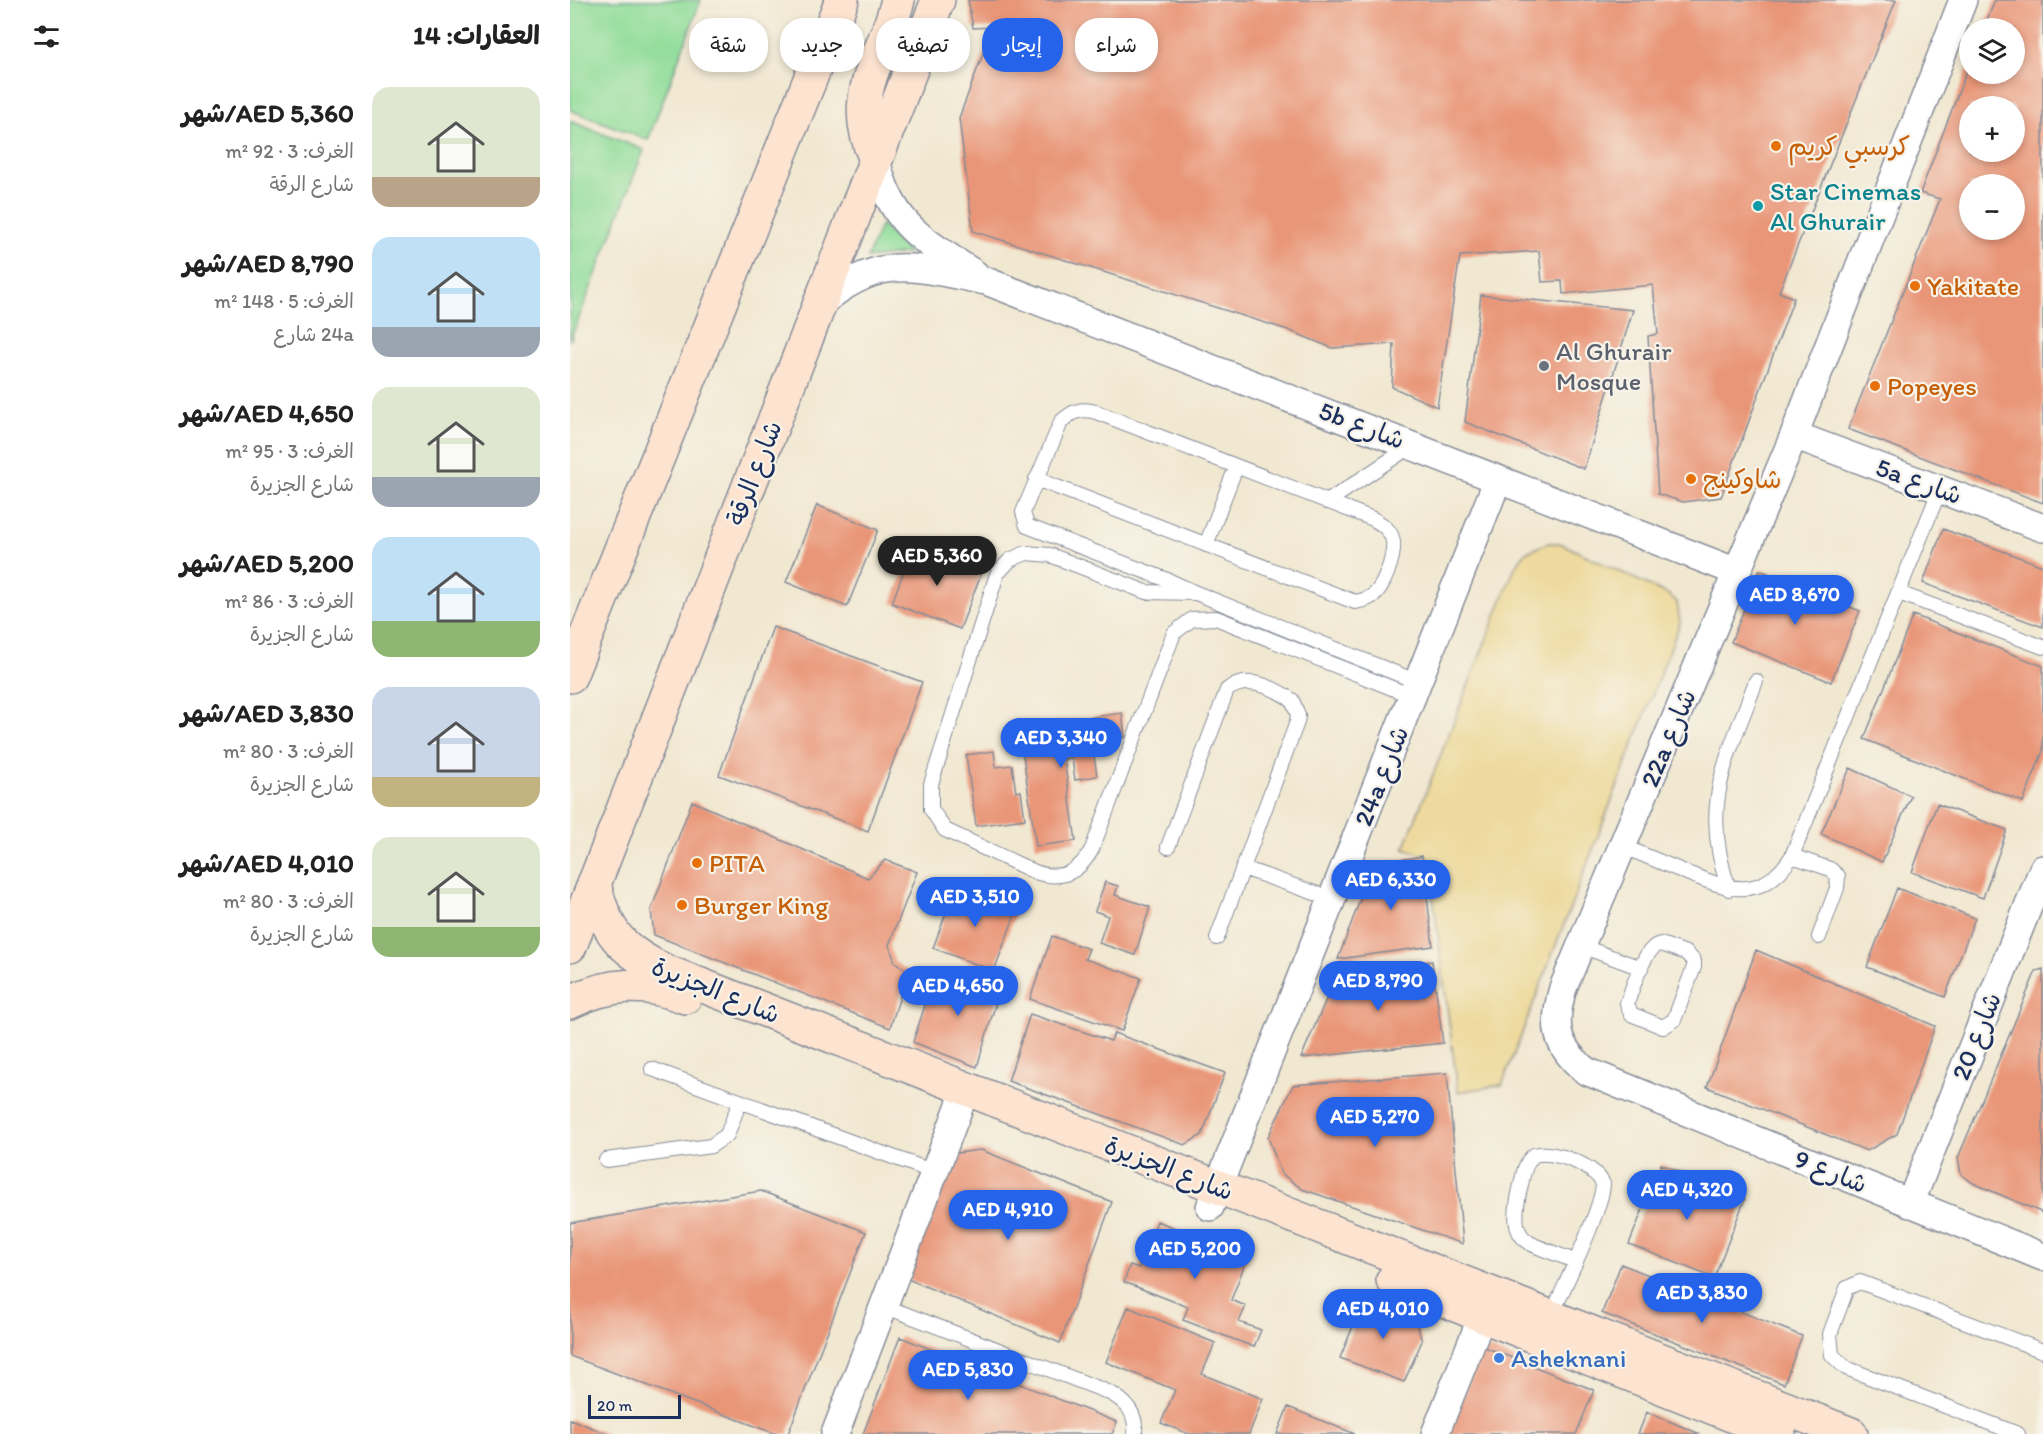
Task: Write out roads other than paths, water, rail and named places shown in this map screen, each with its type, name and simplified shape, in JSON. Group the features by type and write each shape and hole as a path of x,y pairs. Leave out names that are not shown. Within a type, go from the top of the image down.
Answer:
{"street":[{"path":"570,676 842,0"},
{"path":"876,159 867,140 863,120 864,100 898,0"},
{"name":"شارع الرقة","path":"570,946 939,0"},
{"name":"22a شارع","path":"1561,1044 1557,1026 1557,1007 1794,435 1963,0"},
{"name":"5b شارع","path":"876,159 882,186 895,211 914,232 986,281"},
{"name":"5b شارع","path":"819,305 843,285 870,272 900,267 986,281 1737,572"},
{"name":"5a شارع","path":"1794,435 2043,528"},
{"name":"24a شارع","path":"1214,1197 1498,479"},
{"name":"شارع 20","path":"1910,1204 2043,868"},
{"name":"شارع الجزيرة","path":"594,883 601,914 616,939 638,959 963,1098"},
{"name":"شارع الجزيرة","path":"570,1002 593,991 623,985 669,991 963,1098 1487,1305 1774,1433"},
{"name":"شارع 9","path":"1561,1044 1572,1059 1586,1071 2043,1257"},
{"path":"835,1434 963,1098"},
{"path":"1435,1434 1487,1305"},
{"name":"شارع الجزيرة","path":"1487,1305 1551,1317 1851,1434"}],"lane":[{"path":"1036,479 1343,600 1354,602 1366,600 1376,593 1382,583 1393,547 1391,535 1384,525 1086,410 1077,410 1061,422 1036,479 1023,512 1025,522 1031,529 1144,570 1415,689"},
{"path":"1327,502 1413,445"},
{"path":"1206,545 1236,467"},
{"path":"1622,846 1729,889 1750,889 1768,882 1784,868 1792,856 1940,489"},
{"path":"1196,593 1146,591 1038,552 1026,552 1003,566 997,573 931,784 931,809 945,830 1048,877 1062,876 1075,871 1092,849 1174,633 1192,619 1203,616 1216,618 1415,689"},
{"path":"1899,593 2043,647"},
{"path":"1729,889 1715,840 1716,805 1725,763 1756,681"},
{"path":"1168,847 1222,698 1234,685 1252,682 1292,700 1298,715 1217,938"},
{"path":"1792,856 1830,869 1838,876 1837,888 1819,938"},
{"path":"1243,868 1332,899"},
{"path":"1655,945 1666,945 1686,953 1694,961 1674,1020 1667,1026 1636,1017 1628,1010 1627,1004 1641,968 1647,952 1655,945"},
{"path":"1581,946 1641,968"},
{"path":"652,1070 934,1172"},
{"path":"606,1160 711,1146 727,1135 740,1101"},
{"path":"1551,1317 1600,1200 1603,1184 1594,1170 1587,1167 1550,1154 1534,1155 1526,1165 1515,1214 1518,1232 1531,1243 1574,1261"},
{"path":"2018,1434 1846,1368 1832,1355 1830,1334 1847,1288 1860,1282 2043,1351"},
{"path":"884,1306 1122,1399 1132,1411 1135,1434"}],"place":[{"name":"كرسبي كريم","path":"1776,146"},
{"name":"Star Cinemas Al Ghurair","path":"1758,206"},
{"name":"Yakitate","path":"1915,286"},
{"name":"Al Ghurair Mosque","path":"1544,366"},
{"name":"Popeyes","path":"1875,386"},
{"name":"شاوكينج","path":"1691,479"},
{"name":"PITA","path":"697,863"},
{"name":"Burger King","path":"682,905"},
{"name":"Asheknani","path":"1499,1358"}]}
